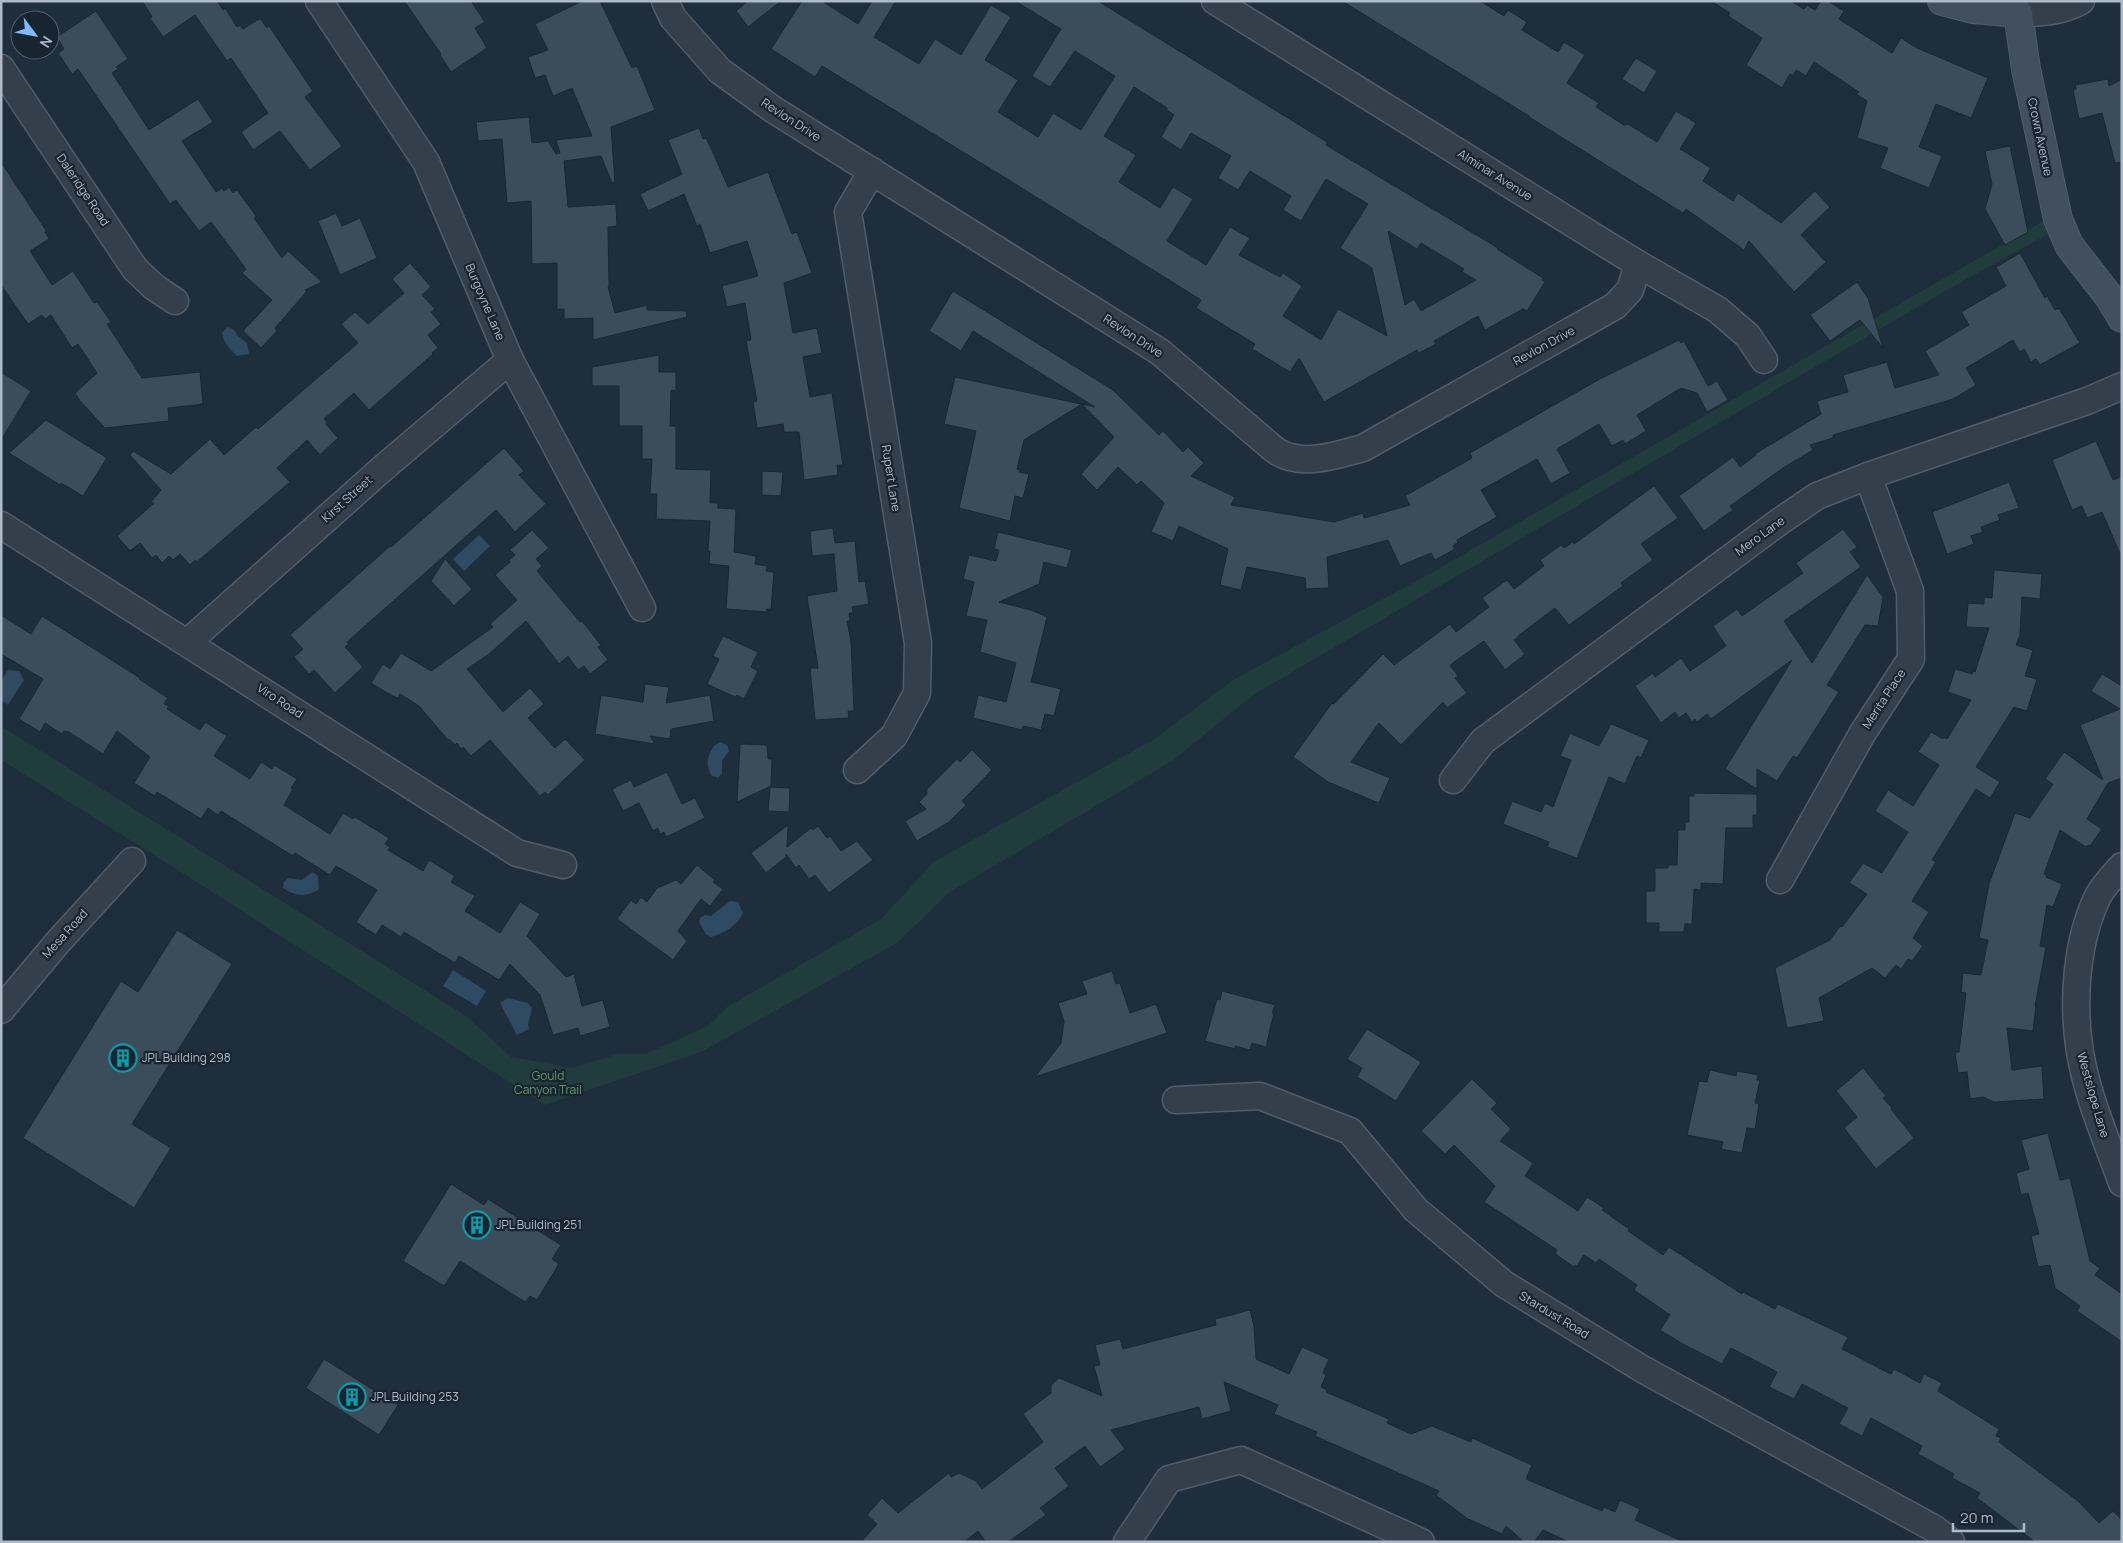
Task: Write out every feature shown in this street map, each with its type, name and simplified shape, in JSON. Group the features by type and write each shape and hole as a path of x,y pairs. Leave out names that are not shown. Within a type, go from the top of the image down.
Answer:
{"street":[{"name":"Burgoyne Lane","path":"319,1 426,162 510,360 642,608"},
{"name":"Revlon Drive","path":"665,1 673,18 720,71 774,110 1160,352 1263,440 1280,453 1298,459 1332,456 1363,448 1607,311 1615,306 1630,290 1638,264"},
{"name":"Alminar Avenue","path":"1215,1 1638,264 1718,310 1748,336 1764,360"},
{"path":"1942,1 1973,9 2018,13 2045,13 2072,6 2081,1"},
{"name":"Crown Avenue","path":"2018,13 2026,69 2058,219 2069,245 2110,298 2122,318"},
{"name":"Daleridge Road","path":"1,68 135,269 154,287 175,301"},
{"name":"Rupert Lane","path":"857,770 894,736 917,693 918,643 848,212 872,171"},
{"name":"Kirst Street","path":"188,642 382,469 510,360"},
{"name":"Mero Lane","path":"1453,780 1483,741 1779,522 1817,496 1868,476 2087,401 2122,386"},
{"name":"Merita Place","path":"1780,880 1862,734 1911,660 1910,591 1868,476"},
{"name":"Viro Road","path":"1,525 188,642 517,853 563,865"},
{"name":"Mesa Road","path":"1,1010 52,949 132,861"},
{"name":"Westslope Lane","path":"2122,866 2099,894 2086,926 2079,958 2077,1004 2080,1052 2095,1109 2122,1183"},
{"name":"Stardust Road","path":"1176,1100 1260,1096 1350,1131 1416,1210 1504,1284 1644,1370 1935,1528 1951,1542"},
{"path":"1126,1542 1169,1479 1241,1460 1421,1542"}],"green space":[{"name":"Gould Canyon Trail","path":"2047,219 2052,232 1952,287 1253,695 1172,761 950,892 897,943 701,1052 545,1105 156,856 1,760 1,726 466,1016 511,1057 572,1068 618,1054 646,1054 708,1026 727,1007 881,919 935,861 1153,740 1233,680 1433,572"}],"water":[{"path":"227,327 234,330 247,343 249,354 237,356 229,348 222,333"},
{"path":"479,535 490,546 464,571 453,559"},
{"path":"8,670 19,671 24,680 8,705 1,700 1,681"},
{"path":"720,742 727,745 729,751 722,761 722,773 718,778 712,776 708,768 708,761 714,746"},
{"path":"313,872 318,876 319,889 314,892 301,895 283,888 284,882 288,878 302,880"},
{"path":"730,901 738,902 743,913 741,917 734,925 720,934 711,937 706,934 699,922 700,918 705,915 711,916"},
{"path":"453,970 486,991 477,1006 443,986"},
{"path":"508,998 528,1003 532,1008 528,1024 529,1029 517,1035 500,1003"}],"building":[{"path":"142,1 217,1 223,10 225,8 237,27 240,25 243,29 261,19 267,28 269,26 313,91 305,97 342,146 310,170 280,131 253,150 241,132 268,113 231,58 227,61 195,15 163,37 150,18 152,17"},
{"path":"404,1 471,1 485,22 475,28 487,48 451,72 441,54"},
{"path":"582,1 600,1 632,68 637,66 655,110 611,127 615,182 612,183 601,156 564,161 568,207 616,204 617,226 608,227 608,287 615,313 647,305 647,310 686,311 687,317 593,340 593,318 564,319 564,309 557,309 557,263 532,264 531,201 507,203 502,139 478,141 476,122 529,117 532,143 548,141 556,154 560,153 556,140 592,136 572,88 553,96 545,75 535,78 528,57 548,50 535,24"},
{"path":"748,1 781,1 748,27 736,11"},
{"path":"802,1 822,1 858,24 872,1 896,1 874,37 919,64 935,39 961,55 991,5 1011,17 985,60 1018,80 998,112 1038,137 1053,113 1081,130 1115,76 1075,51 1050,87 1032,76 1061,29 1015,1 1098,1 1327,142 1326,145 1498,248 1543,278 1542,280 1545,282 1527,311 1523,309 1485,330 1478,316 1434,341 1436,344 1419,353 1417,350 1324,402 1299,358 1290,372 1252,349 1255,344 1196,308 1201,300 1004,177 822,66 815,77 771,49","holes":["1134,87 1167,108 1174,115 1161,137 1181,150 1191,133 1231,156 1218,178 1238,190 1250,171 1291,196 1283,210 1301,221 1326,179 1368,204 1340,248 1372,268 1387,336 1338,309 1321,340 1283,316 1302,286 1283,273 1280,277 1239,255 1250,238 1230,227 1206,265 1167,241 1193,199 1173,187 1160,208 1119,182 1136,155 1104,136","1388,231 1417,249 1421,243 1464,269 1462,272 1476,280 1421,311 1414,299 1405,305"]},
{"path":"1342,1 1480,1 1504,16 1508,10 1527,22 1522,30 1558,52 1564,42 1585,55 1567,83 1599,103 1596,107 1624,125 1628,124 1657,142 1676,111 1696,123 1680,149 1711,168 1703,181 1733,201 1738,193 1781,223 1815,191 1830,207 1801,235 1826,262 1794,292 1749,241 1744,250 1686,209 1683,213"},
{"path":"1711,1 1791,1 1804,9 1807,5 1815,10 1821,1 1828,1 1844,11 1839,19 1892,53 1901,38 1917,48 1988,78 1971,118 1936,104 1919,147 1942,156 1929,188 1880,168 1888,148 1857,138 1867,101 1856,94 1859,92 1814,62 1806,76 1796,70 1793,76 1790,74 1782,88 1746,65 1762,38 1728,16 1730,13"},
{"path":"96,11 128,59 116,67 118,69 112,73 149,130 198,99 213,122 182,141 216,192 222,188 224,191 229,187 233,193 237,190 282,258 288,251 322,282 305,290 307,291 275,328 277,331 261,348 243,331 272,300 242,273 246,269 211,222 199,231 176,200 170,204 78,69 72,74 60,56 60,52 64,49 60,42 60,35"},
{"path":"1636,58 1657,71 1644,93 1622,79"},
{"path":"2108,79 2109,86 2122,79 2122,162 2115,163 2102,113 2079,119 2073,90 2076,89 2075,85"},
{"path":"699,128 703,139 706,138 728,187 768,172 792,234 797,232 812,273 784,283 793,333 817,328 822,353 803,357 810,397 832,393 843,465 837,465 838,475 804,480 799,432 784,432 783,424 757,428 753,402 757,401 746,341 751,340 745,303 727,307 722,286 758,276 747,241 710,253 700,224 697,226 684,194 648,211 640,194 682,174 668,140"},
{"path":"2010,146 2028,232 2005,245 1985,209 1992,184 1985,151"},
{"path":"1,162 47,232 45,232 49,239 30,251 52,285 73,271 94,303 97,302 111,322 107,324 142,378 200,372 203,404 168,408 169,421 105,428 80,401 75,393 97,373 78,344 72,348 51,315 45,319 42,315 28,324 1,285"},
{"path":"336,213 342,226 360,218 377,258 340,275 318,221"},
{"path":"2020,253 2045,298 2047,296 2055,310 2059,308 2080,343 2040,365 2036,359 2031,362 2024,349 2020,352 2013,340 1966,368 1976,385 1953,399 1833,435 1833,438 1810,445 1813,450 1783,468 1730,506 1733,510 1704,531 1679,496 1733,457 1740,467 1755,454 1821,414 1817,401 1848,392 1843,375 1887,362 1895,388 1939,375 1925,351 1969,325 1961,312 2006,286 1996,267"},
{"path":"410,263 431,287 422,295 435,309 431,312 441,324 428,335 438,348 433,354 369,410 354,393 324,419 338,438 320,455 307,440 277,468 290,482 197,562 195,560 190,565 180,554 173,560 169,556 162,563 156,555 152,558 140,543 130,551 117,536 154,503 151,502 161,490 130,455 133,451 171,474 210,439 224,455 256,427 258,429 358,343 341,324 355,312 368,324 404,293 392,279"},
{"path":"1857,282 1868,298 1883,348 1860,320 1830,341 1810,315"},
{"path":"953,291 1113,390 1159,435 1163,431 1183,452 1188,447 1204,463 1191,476 1235,497 1231,505 1334,522 1363,513 1364,518 1410,505 1405,496 1472,458 1470,453 1598,380 1679,340 1681,343 1684,341 1708,386 1717,381 1728,400 1707,412 1697,393 1681,388 1637,415 1646,431 1625,444 1623,440 1612,446 1599,424 1557,449 1570,473 1551,484 1537,459 1481,490 1497,517 1457,540 1458,542 1453,546 1455,549 1435,560 1431,553 1400,566 1388,540 1327,557 1329,588 1306,589 1305,578 1247,567 1241,590 1220,585 1228,549 1179,526 1173,541 1151,532 1164,503 1141,481 1137,485 1118,467 1097,490 1081,474 1114,437 1082,404 1095,407 973,331 961,351 929,331"},
{"path":"659,355 659,372 676,372 676,391 671,390 670,426 676,426 676,469 711,470 710,503 718,503 718,508 736,509 734,552 756,556 755,564 767,566 766,571 774,572 771,609 767,609 766,612 726,609 729,566 709,564 710,521 656,519 657,494 650,494 652,459 642,459 642,426 619,426 619,386 592,386 592,367"},
{"path":"1,372 31,391 1,440"},
{"path":"955,377 1082,404 1024,440 1017,469 1020,470 1019,472 1029,474 1023,498 1015,496 1010,521 959,508 976,431 944,424"},
{"path":"46,420 107,458 83,496 61,483 60,485 9,453"},
{"path":"2096,441 2113,480 2122,476 2122,558 2102,512 2087,518 2082,506 2072,510 2052,460"},
{"path":"504,448 524,471 519,475 546,504 515,532 496,510 347,642 349,643 345,647 363,667 335,693 314,670 309,674 294,657 303,649 290,635"},
{"path":"762,471 783,472 781,496 762,495"},
{"path":"2009,482 2019,508 1998,515 2000,520 1981,527 1983,532 1971,536 1974,544 1947,554 1932,512"},
{"path":"1654,486 1678,518 1641,544 1653,560 1621,583 1623,586 1569,625 1555,608 1514,640 1525,654 1505,670 1484,641 1450,665 1458,676 1455,678 1467,693 1447,708 1443,702 1401,745 1379,723 1351,762 1390,778 1379,803 1328,782 1293,757 1332,703 1334,704 1383,654 1394,665 1450,624 1456,632 1489,607 1482,598 1507,580 1514,589 1544,566 1540,560 1561,545 1564,548 1573,542 1574,544"},
{"path":"833,528 835,543 855,541 859,582 865,581 869,604 852,607 853,613 849,613 850,621 847,621 851,642 854,711 848,711 849,718 815,720 810,668 818,668 807,596 837,591 834,554 812,556 810,531"},
{"path":"1843,529 1857,547 1850,552 1861,567 1784,621 1812,663 1867,575 1883,597 1878,626 1865,625 1827,685 1839,692 1797,758 1793,756 1777,781 1757,769 1757,789 1725,769 1792,660 1711,719 1707,714 1697,722 1695,719 1692,722 1686,713 1679,718 1675,712 1661,723 1635,686 1653,673 1655,677 1681,658 1690,671 1726,646 1713,626 1737,609 1742,616 1803,573 1796,563"},
{"path":"532,530 549,548 536,559 542,566 537,571 580,622 582,621 601,645 598,647 608,660 590,674 584,666 578,670 568,656 559,664 526,621 489,654 467,669 503,712 530,688 544,704 528,718 555,748 565,739 585,760 548,795 545,792 540,796 490,740 471,756 463,747 461,749 457,743 455,745 448,740 419,706 400,694 398,698 371,683 383,664 390,669 401,653 431,671 493,627 490,624 517,600 495,575 515,555 510,550"},
{"path":"998,532 1072,550 1067,568 1044,562 1039,584 999,602 1031,610 1047,617 1031,682 1061,689 1054,716 1045,714 1041,730 1023,726 1022,730 973,718 978,695 1006,702 1016,663 980,652 987,620 966,616 974,582 963,579 969,555 996,561 999,550 994,549"},
{"path":"445,559 472,589 454,606 431,581"},
{"path":"1994,570 2042,574 2040,599 2022,597 2020,635 2016,645 2033,650 2025,676 2037,679 2027,711 2014,707 1976,767 2000,782 1990,798 1976,789 1932,860 1936,862 1912,901 1929,912 1913,938 1923,946 1912,961 1908,959 1901,969 1896,965 1885,978 1872,968 1819,998 1824,1021 1787,1028 1775,968 1830,940 1867,894 1849,883 1863,863 1882,873 1908,832 1875,811 1888,790 1913,806 1939,765 1918,752 1931,732 1943,739 1944,737 1947,739 1971,700 1948,692 1955,669 1972,674 1973,671 1975,672 1989,628 1966,627 1968,603 1984,604 1984,597 1992,598"},
{"path":"1,615 31,634 42,616 140,678 168,698 164,704 169,706 167,709 200,730 205,722 227,736 214,756 250,779 261,762 272,769 274,765 297,779 284,805 330,834 343,813 353,819 355,817 389,838 385,844 390,847 388,850 423,871 429,860 455,876 451,882 475,896 465,911 500,933 520,902 540,914 527,936 566,977 574,974 582,1006 603,1000 610,1027 580,1036 578,1028 553,1035 540,995 510,964 499,980 459,956 455,963 404,932 401,937 382,925 376,935 356,922 377,890 336,866 330,875 295,853 293,856 221,811 218,815 208,808 201,819 157,792 155,796 134,783 150,757 117,731 103,754 69,732 64,731 62,734 45,723 40,732 19,719 43,679 1,654"},
{"path":"723,636 758,652 751,667 758,671 744,699 737,695 735,697 707,684 719,659 713,656"},
{"path":"2102,674 2122,686 2122,778 2108,783 2087,819 2102,829 2090,846 2086,847 2060,830 2044,874 2047,875 2046,877 2062,884 2053,907 2047,905 2040,946 2046,947 2035,1006 2033,1031 2007,1028 2012,1070 2042,1066 2044,1099 1994,1102 1983,1097 1970,1099 1967,1072 1958,1073 1955,1052 1959,1052 1966,993 1961,992 1963,973 1981,975 1988,940 1979,938 1989,884 2015,813 2030,818 2053,784 2045,779 2064,752 2103,780 2080,725 2120,709 2091,691"},
{"path":"645,684 669,687 666,703 710,695 714,721 671,729 670,739 650,736 655,744 595,734 601,695 643,702"},
{"path":"1611,724 1649,740 1641,758 1637,756 1625,784 1609,777 1577,858 1547,847 1549,842 1503,824 1512,801 1541,812 1545,803 1553,807 1571,760 1560,756 1570,733 1599,746"},
{"path":"740,744 767,745 768,759 772,759 771,786 737,802"},
{"path":"972,750 992,770 962,801 966,805 949,822 917,841 905,821 926,809 919,802 927,794 927,789 957,759 960,762"},
{"path":"667,772 682,804 695,798 705,818 666,837 664,832 660,834 658,828 653,831 639,803 623,811 612,789 631,780 634,787"},
{"path":"770,787 790,788 789,812 768,811"},
{"path":"1694,793 1757,794 1757,815 1753,815 1753,828 1726,828 1723,884 1701,883 1701,890 1694,889 1692,924 1685,924 1684,932 1659,932 1659,923 1646,923 1646,891 1655,891 1655,868 1668,868 1668,865 1677,865 1678,830 1685,830 1685,822 1689,822 1689,796 1694,796"},
{"path":"788,825 787,847 811,828 813,830 818,826 827,838 830,836 841,851 857,841 873,860 829,893 815,875 809,879 799,865 796,868 786,854 786,857 766,873 751,853"},
{"path":"697,865 715,880 713,882 723,889 710,906 701,899 678,931 687,941 673,960 617,919 631,900 636,904 641,897 647,902 657,888 676,880 681,884"},
{"name":"JPL Building 298","path":"177,930 232,964 132,1124 171,1148 134,1208 23,1138 121,981 138,992"},
{"path":"1112,971 1116,984 1120,983 1130,1013 1156,1004 1167,1033 1035,1077 1061,1043 1064,1021 1058,1003 1087,994 1082,981"},
{"path":"1222,991 1275,1005 1266,1047 1252,1043 1250,1050 1235,1046 1235,1049 1205,1041 1217,999 1220,1000"},
{"path":"1367,1029 1421,1062 1396,1101 1357,1077 1362,1068 1347,1059"},
{"path":"1863,1068 1886,1096 1883,1098 1914,1138 1876,1169 1844,1128 1857,1117 1836,1091"},
{"path":"1710,1070 1736,1076 1737,1071 1758,1075 1757,1080 1760,1080 1755,1103 1759,1104 1755,1129 1747,1128 1742,1153 1721,1149 1723,1142 1687,1135 1699,1081 1707,1082"},
{"path":"1472,1079 1497,1103 1491,1109 1511,1129 1500,1141 1533,1163 1525,1176 1578,1211 1587,1197 1604,1208 1602,1210 1629,1229 1628,1231 1663,1255 1669,1247 1742,1294 1743,1292 1775,1309 1778,1304 1848,1337 1842,1349 1891,1374 1894,1369 1920,1383 1924,1374 1942,1383 1938,1391 1999,1429 1996,1436 2001,1438 1999,1442 2078,1501 2099,1523 2113,1511 2122,1520 2122,1542 2035,1542 1977,1498 1980,1493 1952,1478 1954,1474 1918,1454 1922,1446 1871,1418 1862,1436 1839,1424 1848,1408 1802,1384 1794,1399 1769,1387 1777,1372 1731,1348 1722,1364 1660,1330 1670,1315 1634,1290 1637,1285 1599,1259 1596,1263 1584,1255 1577,1266 1574,1267 1555,1254 1557,1250 1484,1202 1495,1186 1454,1145 1445,1154 1421,1131"},
{"path":"2048,1133 2060,1180 2070,1178 2090,1261 2100,1268 2095,1275 2122,1294 2122,1342 2077,1311 2080,1306 2055,1288 2050,1265 2038,1267 2031,1236 2039,1234 2028,1193 2021,1195 2016,1173 2029,1169 2021,1140"},
{"name":"JPL Building 251","path":"451,1184 484,1205 488,1199 561,1245 552,1259 559,1264 537,1300 530,1296 525,1302 460,1261 444,1286 403,1261"},
{"path":"1250,1310 1254,1326 1256,1359 1289,1374 1302,1347 1329,1359 1323,1373 1326,1375 1321,1387 1327,1390 1326,1392 1389,1419 1387,1423 1411,1434 1432,1426 1471,1442 1472,1438 1532,1465 1526,1479 1602,1511 1604,1507 1615,1512 1620,1500 1640,1509 1635,1520 1684,1542 1569,1542 1543,1530 1534,1542 1524,1542 1506,1526 1502,1534 1468,1519 1436,1495 1439,1491 1315,1436 1317,1432 1274,1414 1278,1405 1224,1382 1231,1411 1202,1419 1199,1407 1111,1430 1125,1449 1100,1467 1085,1446 1055,1468 1069,1486 1040,1508 1046,1515 1008,1542 986,1542 978,1531 964,1542 861,1542 877,1524 867,1515 882,1498 898,1513 949,1473 951,1477 959,1473 976,1481 982,1489 1043,1442 1023,1414 1051,1393 1051,1385 1059,1378 1102,1396 1094,1366 1100,1365 1095,1345 1120,1339 1123,1349 1216,1325 1215,1319"},
{"name":"JPL Building 253","path":"324,1359 398,1405 379,1435 306,1388"}],"place":[{"name":"JPL Building 298","path":"123,1058"},
{"name":"JPL Building 251","path":"477,1225"},
{"name":"JPL Building 253","path":"352,1397"}]}
